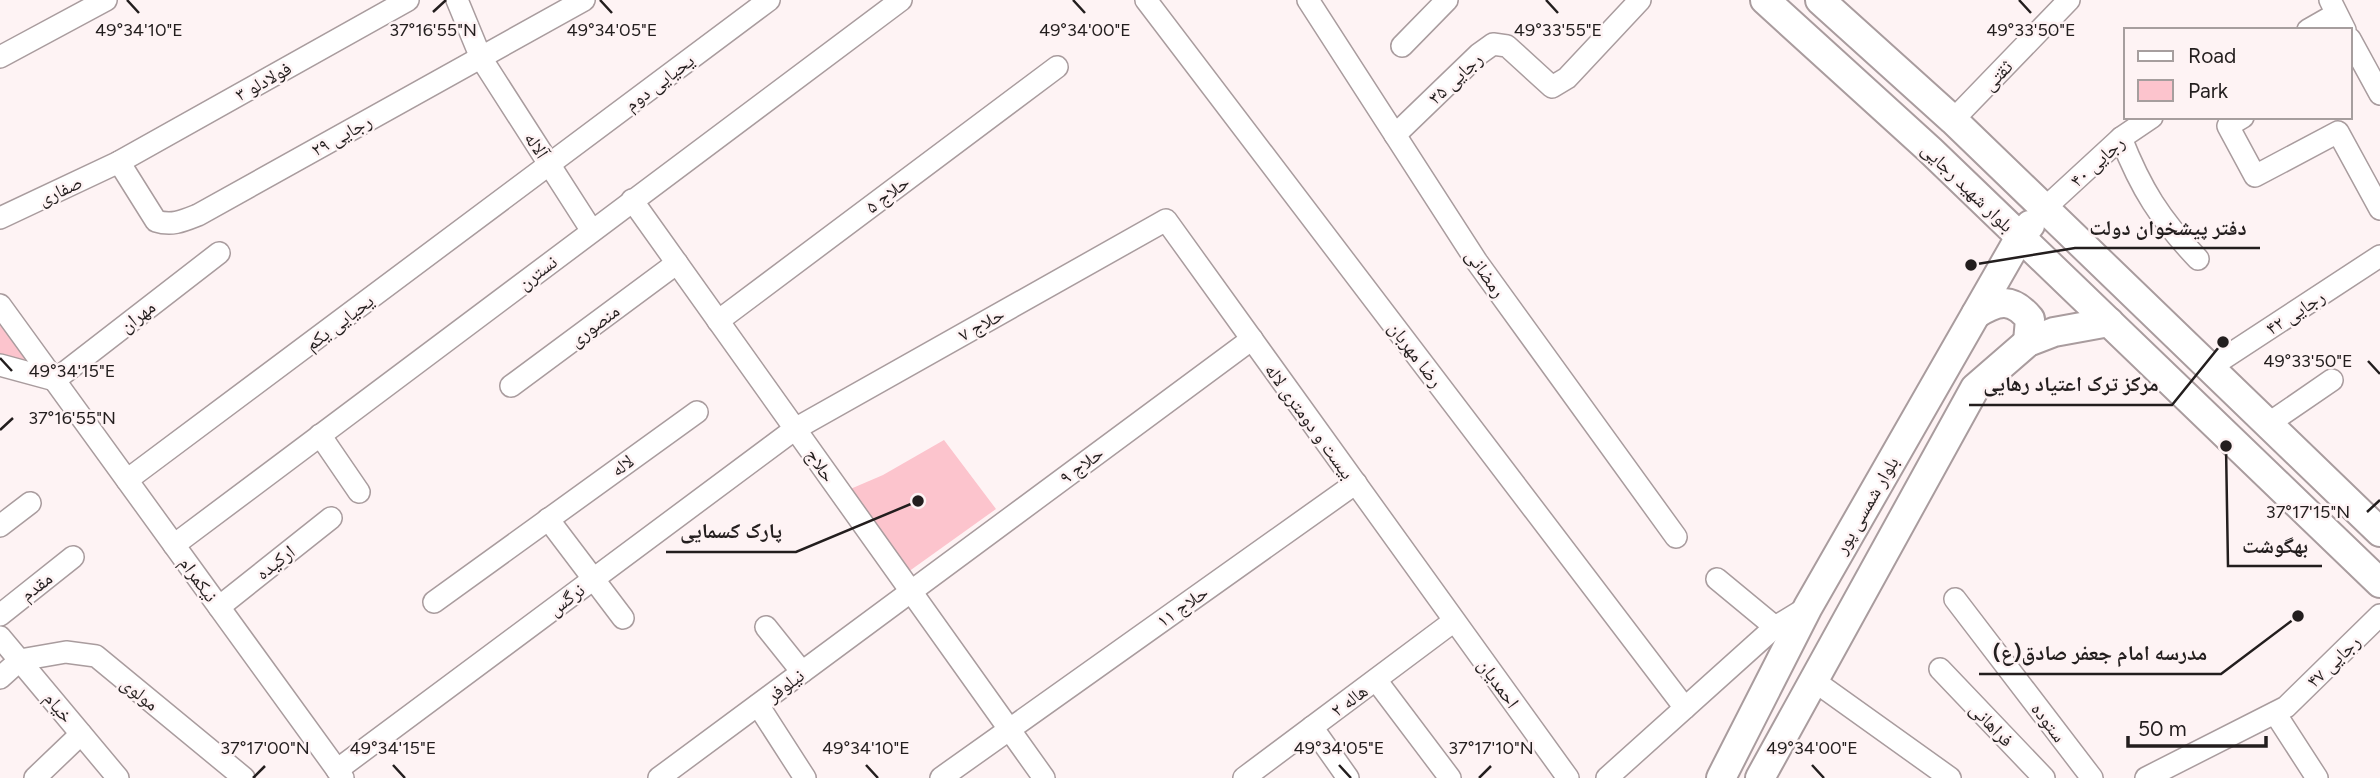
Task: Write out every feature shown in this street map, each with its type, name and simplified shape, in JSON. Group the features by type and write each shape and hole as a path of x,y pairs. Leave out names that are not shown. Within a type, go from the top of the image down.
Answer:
{"main road":[{"name":"بلوار شهید رجایی","path":"1765,0 1930,150 2380,583"},
{"name":"بلوار شهید رجایی","path":"1825,2 1953,120 2380,532"},
{"name":"بلوار شمسی پور","path":"1721,778 1808,607 2020,237 2045,208"},
{"path":"1976,314 1992,304 2008,303 2022,310 2030,319 2028,342"},
{"name":"بلوار شمسی پور","path":"1760,778 1975,388 2028,342 2054,332 2109,322"}],"street":[{"path":"0,57 106,0"},
{"name":"فولادلو ۳","path":"119,162 408,0"},
{"name":"آلاله","path":"457,0 481,58 592,231"},
{"name":"رجایی ۲۹","path":"119,162 156,220 166,224 179,223 198,215 584,0"},
{"name":"یحیایی دوم","path":"550,164 769,0"},
{"name":"نسترن","path":"174,545 901,0"},
{"name":"رضا مهربان","path":"1146,0 1685,708"},
{"name":"رمضانی","path":"1308,0 1477,262 1676,537"},
{"path":"1402,46 1447,0"},
{"name":"رجایی ۳۵","path":"1395,135 1479,54 1493,44 1507,46 1552,87 1567,78 1640,0"},
{"name":"ثقتی","path":"1953,120 2069,0"},
{"path":"2312,28 2337,14"},
{"path":"2352,43 2380,94"},
{"name":"حلاج ۵","path":"718,321 1057,67"},
{"name":"رجایی ۴۰","path":"2045,208 2121,138 2148,119"},
{"path":"2240,119 2228,126 2255,176 2338,132 2380,209"},
{"path":"2121,138 2134,172 2152,204 2173,233 2198,259"},
{"name":"صفاری","path":"0,218 119,162"},
{"name":"یحیایی یکم","path":"127,481 550,164"},
{"name":"حلاج","path":"632,200 1044,778"},
{"name":"بیست و دومتری لاله","path":"1166,220 1454,621"},
{"name":"حلاج ۷","path":"795,429 1166,220"},
{"name":"مهران","path":"55,380 219,253"},
{"name":"رجایی ۴۲","path":"2209,368 2380,256"},
{"name":"منصوری","path":"511,386 677,263"},
{"name":"نیکمرام","path":"0,304 340,774"},
{"name":"حلاج ۹","path":"911,592 1252,339"},
{"path":"0,365 55,380"},
{"path":"2268,424 2332,380"},
{"name":"لاله","path":"434,602 697,412"},
{"name":"نرگس","path":"340,774 595,578 795,429"},
{"path":"320,435 359,492"},
{"name":"حلاج ۱۱","path":"941,778 1356,484"},
{"path":"0,526 30,503"},
{"name":"ارکیده","path":"219,607 331,518"},
{"path":"548,519 623,618"},
{"name":"مقدم","path":"0,614 73,557"},
{"path":"1717,579 1775,627"},
{"name":"نیلوفر","path":"659,778 911,592"},
{"name":"ستوده","path":"1955,599 2092,778"},
{"path":"1607,778 1775,627 1808,607"},
{"name":"رجایی ۴۷","path":"2281,710 2380,615"},
{"name":"هاله ۲","path":"1244,778 1454,621"},
{"name":"احمدیان","path":"1454,621 1568,778"},
{"path":"766,627 802,672"},
{"name":"خیام","path":"0,637 118,778"},
{"name":"مولوی","path":"20,660 66,652 96,656 229,774"},
{"path":"0,678 20,660"},
{"name":"فراهانی","path":"1940,669 2043,778"},
{"path":"1376,680 1450,778"},
{"path":"1814,680 1950,778"},
{"path":"758,705 806,778"},
{"path":"2146,778 2281,710 2317,778"},
{"path":"1312,727 1349,778"},
{"path":"35,778 81,734"}],"green space":[{"path":"0,324 29,364 0,355"},
{"path":"944,440 996,509 901,577 841,493 883,475"}],"place":[{"name":"دفتر پیشخوان دولت","path":"1971,265"},
{"name":"مرکز ترک اعتیاد رهایی","path":"2223,342"},
{"name":"بهگوشت","path":"2226,446"},
{"name":"پارک کسمایی","path":"918,501"},
{"name":"مدرسه امام جعفر صادق(ع)","path":"2298,616"}]}
